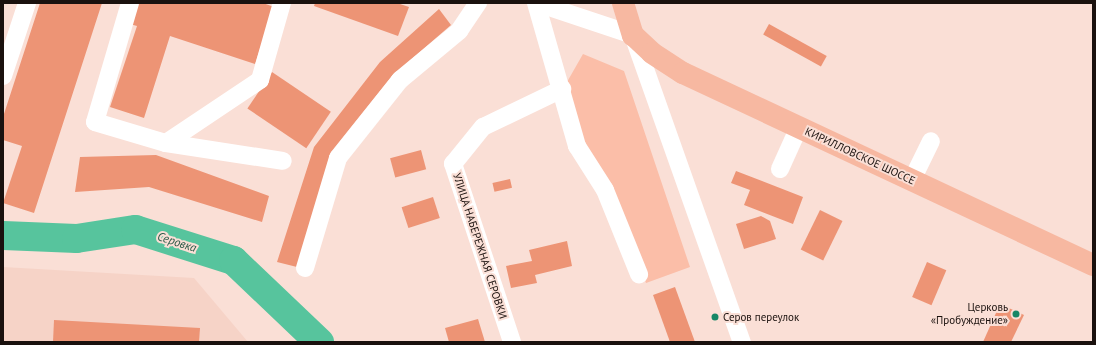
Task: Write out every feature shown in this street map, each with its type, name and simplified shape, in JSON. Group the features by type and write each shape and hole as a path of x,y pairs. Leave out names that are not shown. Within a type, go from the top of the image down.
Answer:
{"main road":[{"path":"623,3 633,35"},
{"name":"КИРИЛЛОВСКОЕ ШОССЕ","path":"633,35 652,53 683,73 1093,265"}],"street":[{"path":"3,76 27,3"},
{"path":"130,3 94,122 166,143 283,161"},
{"path":"166,143 260,80 282,3"},
{"path":"305,268 338,158 400,80 458,31 478,3"},
{"path":"537,3 633,35 742,342"},
{"path":"537,3 577,146 605,190 639,274"},
{"name":"УЛИЦА НАБЕРЕЖНАЯ СЕРОВКИ","path":"512,342 453,164 482,127 562,89"},
{"path":"780,169 799,127"},
{"path":"912,180 931,142"}],"shaded area":[{"path":"583,54 624,71 690,267 646,283 608,186 581,145 567,82"},
{"path":"3,267 194,278 248,342 3,342"}],"building":[{"path":"40,3 102,3 34,213 3,203 22,146 3,140 3,117"},
{"path":"137,3 263,3 274,7 255,64 170,36 144,118 110,107 137,26 130,24"},
{"path":"315,3 397,3 409,7 398,36 314,6"},
{"path":"439,9 451,25 392,76 331,152 297,267 277,262 314,147 380,62"},
{"path":"769,24 827,56 821,66 763,34"},
{"path":"272,72 331,112 306,148 247,108"},
{"path":"421,150 426,169 395,178 390,158"},
{"path":"156,155 269,196 262,222 149,187 75,192 80,157"},
{"path":"736,171 803,197 793,224 744,205 750,190 731,183"},
{"path":"510,179 512,188 494,192 492,183"},
{"path":"433,197 440,218 408,228 402,207"},
{"path":"820,210 842,221 823,261 801,250"},
{"path":"761,216 770,221 776,239 744,249 736,224"},
{"path":"567,241 572,266 535,275 537,283 511,288 506,266 532,261 529,250"},
{"path":"927,262 946,270 931,305 912,297"},
{"path":"675,287 695,342 670,342 653,295"},
{"path":"1000,304 1024,315 1011,342 983,342"},
{"path":"478,319 485,342 449,342 445,328"},
{"path":"54,320 200,328 199,342 53,342"}],"waterway":[{"name":"Серовка","path":"3,235 76,238 135,229 233,260 319,342"}],"place":[{"name":"Церковь «Пробуждение»","path":"1016,314"},
{"name":"Серов переулок","path":"715,317"}]}
